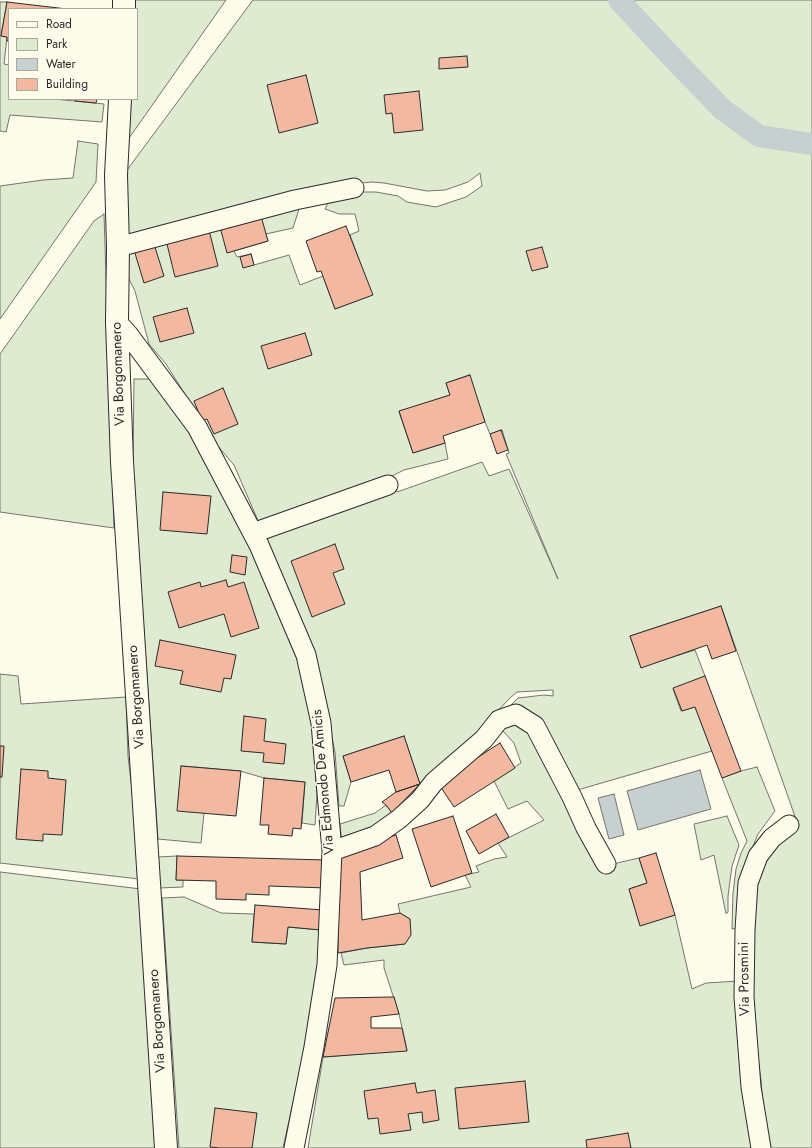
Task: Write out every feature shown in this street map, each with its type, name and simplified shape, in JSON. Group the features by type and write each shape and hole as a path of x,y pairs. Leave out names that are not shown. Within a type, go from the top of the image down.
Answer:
{"main road":[{"name":"Via Borgomanero","path":"120,100 116,175 118,247 117,322 122,462 166,1148"}],"street":[{"path":"118,247 295,200 354,188"},
{"name":"Via Edmondo De Amicis","path":"117,322 128,334 197,427 253,533 306,656 321,723 332,851 327,965 314,1047 294,1148"},
{"path":"253,533 388,484"},
{"path":"332,851 375,836 399,819 420,800 434,782 484,739 499,720 516,714 535,726 572,797 586,828 606,864"},
{"name":"Via Prosmini","path":"761,1148 752,1087 744,997 745,930 748,883 758,856 772,838 789,825"}],"green space":[{"path":"135,0 226,0 127,141 129,100 138,100 138,8 134,8"},
{"path":"253,0 812,0 812,1148 766,1148 761,1080 749,1000 753,888 767,853 798,825 721,606 630,636 641,667 695,650 705,676 673,689 681,711 695,707 712,751 574,791 509,707 518,698 544,695 553,696 553,690 517,692 396,816 342,845 340,824 375,813 386,805 392,813 420,784 404,736 343,756 351,782 344,806 339,806 335,752 330,728 266,539 234,465 217,445 166,364 149,344 135,291 127,275 128,253 300,206 293,228 266,234 268,241 234,251 237,257 251,254 254,265 289,255 300,285 323,276 335,309 372,295 350,235 359,231 355,214 339,214 325,209 330,199 354,192 376,192 398,196 407,202 436,207 466,197 482,186 480,173 468,182 445,190 427,191 371,182 355,184 127,239 127,170","holes":["469,375 490,434 502,430 509,453 506,454 558,579 509,469 489,476 482,462 397,492 390,477 404,470 448,459 445,443 413,453 399,412 450,395 446,383"]},
{"path":"0,2 7,2 1,36 7,37 4,64 8,65 8,100 64,100 104,104 102,122 10,115 6,132 0,131"},
{"path":"78,141 98,144 96,182 0,319 0,186 43,180 73,178"},
{"path":"104,214 114,528 0,512 0,354 94,221"},
{"path":"134,379 151,379 188,431 245,536 297,659 312,722 317,795 315,825 302,823 305,782 264,778 240,771 182,766 204,813 201,843 158,839 133,468"},
{"path":"0,674 18,676 21,704 126,697 128,756 139,850 139,879 0,863"},
{"path":"512,722 533,732 603,871 617,863 639,858 647,883 629,889 640,925 675,915 692,989 706,983 739,981 754,1148 308,1148 323,1057 407,1050 399,1014 384,968 384,960 344,965 341,953 367,948 405,944 410,919 400,913 398,904 471,887 465,875 479,872 476,866 494,859 507,857 498,843 544,820 527,801 508,809 494,781 521,763 514,743 502,730"},
{"path":"757,767 775,811 758,834 751,851 739,927 732,929 733,893 736,869 747,841 722,778"},
{"path":"727,816 739,845 732,866 728,896 728,912 726,914 714,855 701,860 694,824"},
{"path":"177,856 176,880 183,880 183,887 159,888 158,857"},
{"path":"0,872 141,889 158,1148 0,1148"},
{"path":"184,897 221,913 254,914 252,942 286,944 288,927 321,930 318,962 306,1043 283,1148 179,1148 162,898"}],"water":[{"path":"700,770 711,809 638,830 627,791"},
{"path":"614,794 624,835 609,839 598,798"}],"building":[{"path":"7,2 58,8 8,8 8,41 7,37 1,36"},
{"path":"467,56 468,67 439,69 439,58"},
{"path":"306,75 318,123 279,133 267,85"},
{"path":"419,91 423,130 394,133 392,113 386,114 384,95"},
{"path":"75,100 97,100 96,103"},
{"path":"261,216 268,241 227,253 220,227"},
{"path":"346,226 373,295 335,309 321,271 317,272 306,241"},
{"path":"209,230 218,266 175,277 166,240"},
{"path":"154,244 164,276 144,283 134,250"},
{"path":"542,247 548,267 532,271 526,251"},
{"path":"251,254 254,265 243,268 240,257"},
{"path":"187,308 194,333 160,342 153,317"},
{"path":"305,333 312,355 268,369 261,346"},
{"path":"470,375 485,422 443,436 445,443 413,453 399,411 450,395 446,383"},
{"path":"223,388 238,424 214,434 207,419 202,421 194,401"},
{"path":"501,430 508,450 497,454 490,434"},
{"path":"163,492 211,496 207,534 160,530"},
{"path":"335,544 344,569 333,573 345,604 312,617 291,561"},
{"path":"232,555 247,557 245,575 230,572"},
{"path":"226,580 228,587 244,582 259,628 231,637 224,614 179,628 168,592 200,582 201,587"},
{"path":"721,606 736,651 712,659 707,645 641,668 630,636"},
{"path":"160,640 236,655 231,679 224,678 221,692 180,684 183,671 155,666"},
{"path":"705,676 741,771 722,778 695,707 682,711 673,688"},
{"path":"244,716 266,719 264,741 286,744 284,764 263,762 264,753 241,751"},
{"path":"404,736 420,784 396,792 389,770 351,782 343,756"},
{"path":"500,743 515,768 454,807 438,783"},
{"path":"0,746 4,746 2,777 0,777"},
{"path":"181,766 241,771 236,816 177,811"},
{"path":"21,769 48,771 48,778 66,780 62,835 43,834 43,841 16,839"},
{"path":"264,778 305,782 301,829 293,828 292,836 268,834 269,825 260,825"},
{"path":"420,784 392,813 382,802 396,792"},
{"path":"496,814 509,837 479,854 466,831"},
{"path":"453,816 472,873 431,887 412,829"},
{"path":"396,835 403,858 360,872 362,920 400,913 410,919 411,935 405,944 338,953 337,853"},
{"path":"656,853 675,915 640,926 629,889 647,883 639,858"},
{"path":"177,856 326,860 326,888 269,886 269,895 246,894 246,900 216,899 216,881 176,880"},
{"path":"255,905 323,910 321,930 288,927 286,944 252,942"},
{"path":"394,997 399,1014 371,1017 371,1028 402,1028 407,1051 323,1057 335,998"},
{"path":"525,1081 529,1122 459,1129 455,1088"},
{"path":"415,1083 417,1093 435,1090 439,1120 423,1123 422,1112 408,1114 411,1130 380,1134 378,1118 368,1119 364,1091"},
{"path":"215,1108 257,1113 252,1148 210,1147"},
{"path":"628,1133 631,1148 587,1148 586,1140"}],"waterway":[{"path":"619,0 722,109 759,136 812,144"}]}
